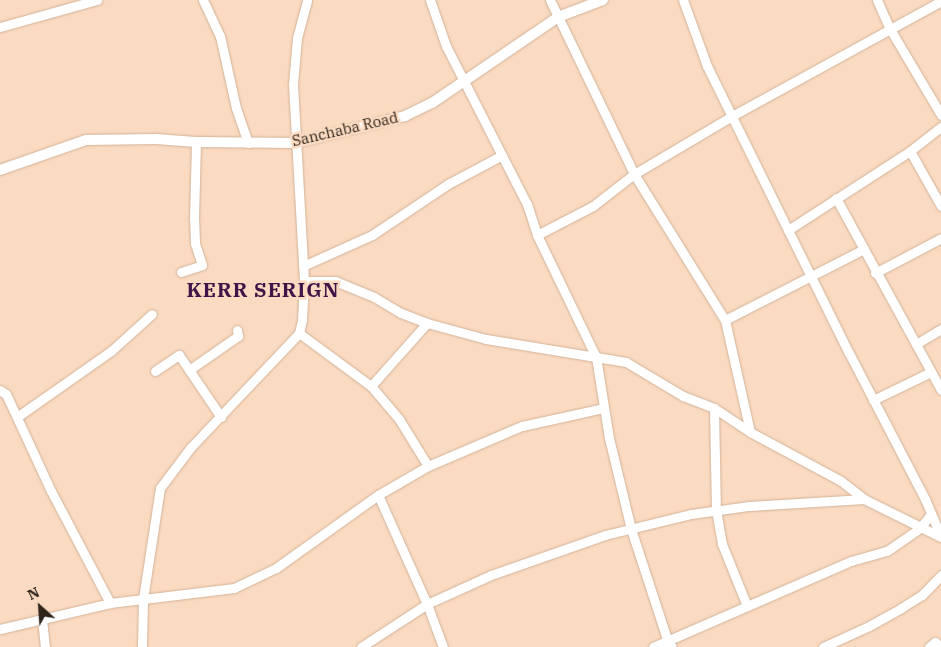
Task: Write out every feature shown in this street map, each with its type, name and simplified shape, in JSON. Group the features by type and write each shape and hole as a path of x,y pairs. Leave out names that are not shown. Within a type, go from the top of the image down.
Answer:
{"street":[{"path":"0,27 97,0"},
{"path":"203,0 220,36 236,108 248,143"},
{"path":"142,647 142,599 160,488 191,447 299,334 302,320 304,281 293,84 297,38 307,0"},
{"path":"430,0 446,46 466,81 527,204 538,235 596,357 603,408 631,528 670,644"},
{"path":"550,0 634,174 725,320 750,432"},
{"name":"Sanchaba Road","path":"0,170 86,140 156,139 196,142 296,143 405,116 432,103 466,81 558,17 603,0"},
{"path":"683,0 707,66 941,537"},
{"path":"877,0 890,29 941,115"},
{"path":"538,235 593,206 634,174 732,116 941,1"},
{"path":"788,230 910,151 941,127"},
{"path":"181,272 202,264 195,243 196,142"},
{"path":"910,151 941,206"},
{"path":"303,266 372,234 448,184 502,155"},
{"path":"836,198 864,248 875,273 941,390"},
{"path":"875,273 941,238"},
{"path":"725,320 864,248"},
{"path":"304,281 335,282 374,297 401,313 426,324 486,339 626,362 683,396 714,408 750,432 841,482 864,499 941,537"},
{"path":"17,417 111,351 152,314"},
{"path":"371,386 426,324"},
{"path":"916,344 941,329"},
{"path":"190,370 238,336 237,330"},
{"path":"299,334 371,386 399,419 428,466"},
{"path":"155,370 179,355 221,417"},
{"path":"873,400 931,372"},
{"path":"0,390 6,394 51,491 110,603"},
{"path":"0,630 110,603 234,588 276,568 378,495 428,466 522,426 603,408"},
{"path":"714,408 716,510 722,544 747,606"},
{"path":"378,495 427,604 443,647"},
{"path":"362,647 427,604 492,575 631,528 716,510 864,499"},
{"path":"653,647 670,644 747,606 851,561 887,551 920,528 931,514"},
{"path":"824,647 870,626 901,608 922,594 941,575"},
{"path":"42,619 45,647"},
{"path":"929,647 935,642 941,647"}],"district":[{"name":"KERR SERIGN","path":"263,289"}]}
